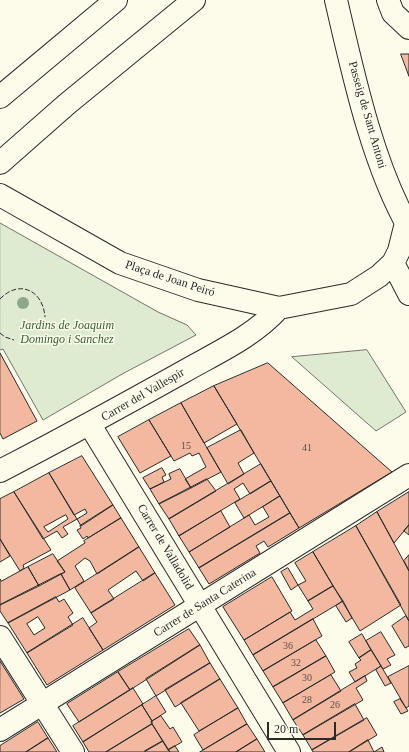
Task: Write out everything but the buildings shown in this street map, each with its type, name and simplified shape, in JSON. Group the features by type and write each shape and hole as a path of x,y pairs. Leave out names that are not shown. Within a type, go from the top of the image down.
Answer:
{"street":[{"path":"0,97 116,0"},
{"path":"6,158 67,104 194,0"},
{"path":"388,0 393,13 409,28"},
{"name":"Passeig de Sant Antoni","path":"338,1 352,69 374,143 384,175 408,225 399,251 393,262"},
{"name":"Plaça de Joan Peiró","path":"0,195 120,263 198,290 279,308 351,294 379,276 393,262"},
{"path":"393,262 409,294"},
{"name":"Carrer del Vallespir","path":"0,471 90,425 240,340 271,317 279,308"},
{"name":"Carrer de Valladolid","path":"90,425 289,752"},
{"name":"Carrer de Santa Caterina","path":"0,730 409,475"},
{"path":"0,637 73,752"}],"green space":[{"name":"Jardins de Joaquim Domingo i Sanchez","path":"0,223 158,312 187,325 196,335 124,373 43,420 3,349 0,350"},
{"path":"367,350 406,412 376,431 292,357"}],"fence":[{"path":"0,299 7,293 15,290 29,290 40,300 45,317"},
{"path":"0,333 5,337 14,340"}]}
